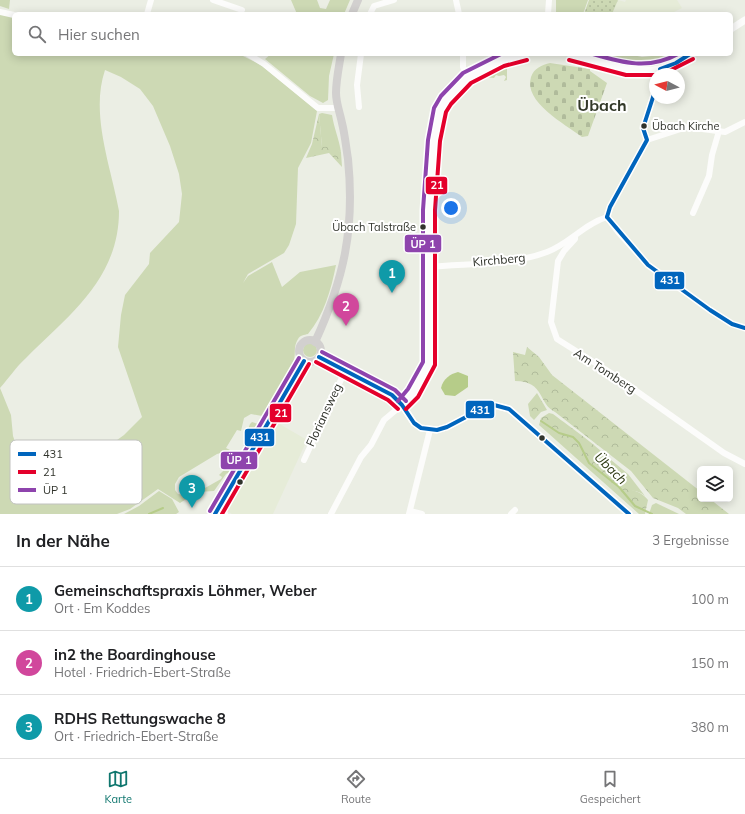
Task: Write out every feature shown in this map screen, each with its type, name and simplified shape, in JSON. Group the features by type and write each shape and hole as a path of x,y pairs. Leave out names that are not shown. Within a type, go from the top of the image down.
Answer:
{"main road":[{"path":"353,12 358,0"},
{"path":"315,342 327,316 341,276 348,235 350,213 349,175 346,142 336,94 342,56"},
{"path":"307,341 315,342 320,348 319,357 313,362 304,361 299,354 300,346 307,341"},
{"path":"216,512 304,361"}],"street":[{"path":"148,12 151,0"},
{"path":"213,0 242,10"},
{"path":"371,12 374,6 394,0"},
{"path":"456,0 459,12"},
{"path":"548,12 549,0"},
{"path":"0,12 12,15"},
{"path":"733,28 745,20"},
{"path":"251,56 264,64 318,108 339,108"},
{"path":"359,107 356,85 361,56"},
{"path":"463,56 463,67 468,78"},
{"path":"331,514 361,457 371,445 379,428 389,414 402,405 413,393 426,371 430,354 428,267 430,205 437,120 443,104 468,78 502,60 518,56"},
{"path":"577,56 624,69 649,71"},
{"path":"667,68 687,56"},
{"path":"647,140 643,128 651,104"},
{"path":"745,122 731,130 719,131 687,127 647,140 610,207 607,217 618,232 648,265 732,324 745,328"},
{"path":"693,213 709,176 712,155 719,131"},
{"name":"Kirchberg","path":"428,267 528,258 554,249 595,220 607,217"},
{"name":"Am Tomberg","path":"574,236 575,239 564,251 558,261 551,322 557,339 611,373 724,453 745,464"},
{"path":"319,357 392,395 402,405 414,423 422,428 430,430 446,427 483,408 494,405 509,409 629,514"},
{"name":"Floriansweg","path":"304,460 345,371"},
{"path":"422,514 410,513 430,430"},
{"path":"216,512 225,514"}],"shaded area":[{"path":"618,0 625,2 626,0 677,0 682,8 674,12 613,12"},
{"path":"458,372 468,376 468,387 455,396 445,395 441,388 443,382 452,374"},
{"path":"278,423 307,440 273,514 232,514 227,511"}],"green space":[{"path":"0,0 10,0 9,9 0,6"},
{"path":"291,0 317,0 320,8 326,9 330,0 350,0 345,12 296,12"},
{"path":"556,0 588,0 584,12 556,12"},
{"path":"589,0 618,0 613,12 585,12"},
{"path":"0,14 12,17 12,56 243,56 261,65 317,111 311,143 298,168 296,224 289,245 284,253 248,274 243,283 248,276 272,262 282,287 300,272 336,265 332,284 323,310 314,327 308,334 301,336 298,339 294,360 288,375 262,416 251,414 244,418 241,431 237,430 226,448 230,450 229,451 217,454 179,477 175,484 175,490 178,494 184,495 199,487 205,488 221,479 222,477 219,475 228,466 232,469 248,440 245,437 250,424 252,422 258,424 248,446 233,470 226,474 214,491 197,492 180,503 158,489 142,500 142,440 117,440 142,417 118,347 121,315 125,295 149,264 150,253 179,222 182,194 179,174 170,146 153,106 140,89 121,77 105,70 101,87 101,122 103,140 119,211 117,235 111,257 89,294 59,326 22,361 0,388"},
{"path":"269,56 334,56 329,76 328,100 323,103 310,96 265,59"},
{"path":"607,56 668,56 645,62 628,62"},
{"path":"550,63 590,69 590,71 607,83 588,136 582,137 556,119 539,104 533,95 530,86 532,74 539,67"},
{"path":"507,66 507,80 504,81 506,77 504,75 496,75 494,78 485,77"},
{"path":"483,78 478,83 469,85"},
{"path":"322,113 332,115 341,152 335,149 322,147 319,114"},
{"path":"319,114 322,147 333,146 341,152 342,167 329,153 306,158 312,144"},
{"path":"310,343 315,345 317,350 315,355 310,357 305,355 303,350 305,345"},
{"path":"527,347 539,357 552,375 697,489 697,502 714,502 729,514 686,514 678,508 653,498 631,471 550,408 532,385 525,382 515,381 513,352 525,355"},
{"path":"0,388 11,415 14,440 10,440 10,504 137,504 130,509 117,514 0,514"},
{"path":"537,393 547,410 541,412 534,420 530,416 528,404"},
{"path":"549,413 553,414 590,441 602,452 607,459 612,478 615,481 624,487 637,491 648,500 645,514 639,514 539,425 541,418"},
{"path":"605,455 628,474 645,496 639,492 622,488 614,481"},
{"path":"159,491 172,499 179,512 176,514 124,514 142,504"},
{"path":"656,503 679,514 649,514 652,505"}],"waterway":[{"name":"Übach","path":"541,421 559,433 573,437 579,443 589,463 619,487 635,506 652,514"},
{"name":"Übach","path":"149,514 163,508"}],"transit line":[{"path":"398,401 408,389 423,362 423,210 428,140 434,108 441,96 463,73 497,56"},
{"path":"600,56 636,63 657,62 674,56"},
{"name":"431","path":"663,68 676,63 687,56"},
{"name":"21","path":"675,68 693,59"},
{"name":"21","path":"406,409 418,397 435,365 435,210 440,141 446,112 451,104 471,83 504,66 527,60"},
{"name":"21","path":"569,60 626,75 649,75"},
{"name":"431","path":"607,217 610,207 647,140 643,128 651,104"},
{"name":"431","path":"607,217 648,265 710,310 732,324 745,328"},
{"path":"322,352 395,390 406,401"},
{"name":"431","path":"319,357 392,395 402,405 414,423 421,428 437,430 447,427 487,406 494,405 509,409 629,514"},
{"path":"210,511 299,358"},
{"name":"431","path":"215,514 304,361"},
{"name":"21","path":"316,362 388,400 398,409"},
{"name":"21","path":"222,514 309,364"}],"place":[{"name":"Übach Kirche","path":"644,126"},
{"name":"Übach Talstraße","path":"423,227"},
{"name":"Gemeinschaftspraxis Löhmer, Weber","path":"392,293"},
{"name":"in2 the Boardinghouse","path":"346,326"},
{"name":"RDHS Rettungswache 8","path":"192,508"}],"district":[{"name":"Übach","path":"602,105"}]}
